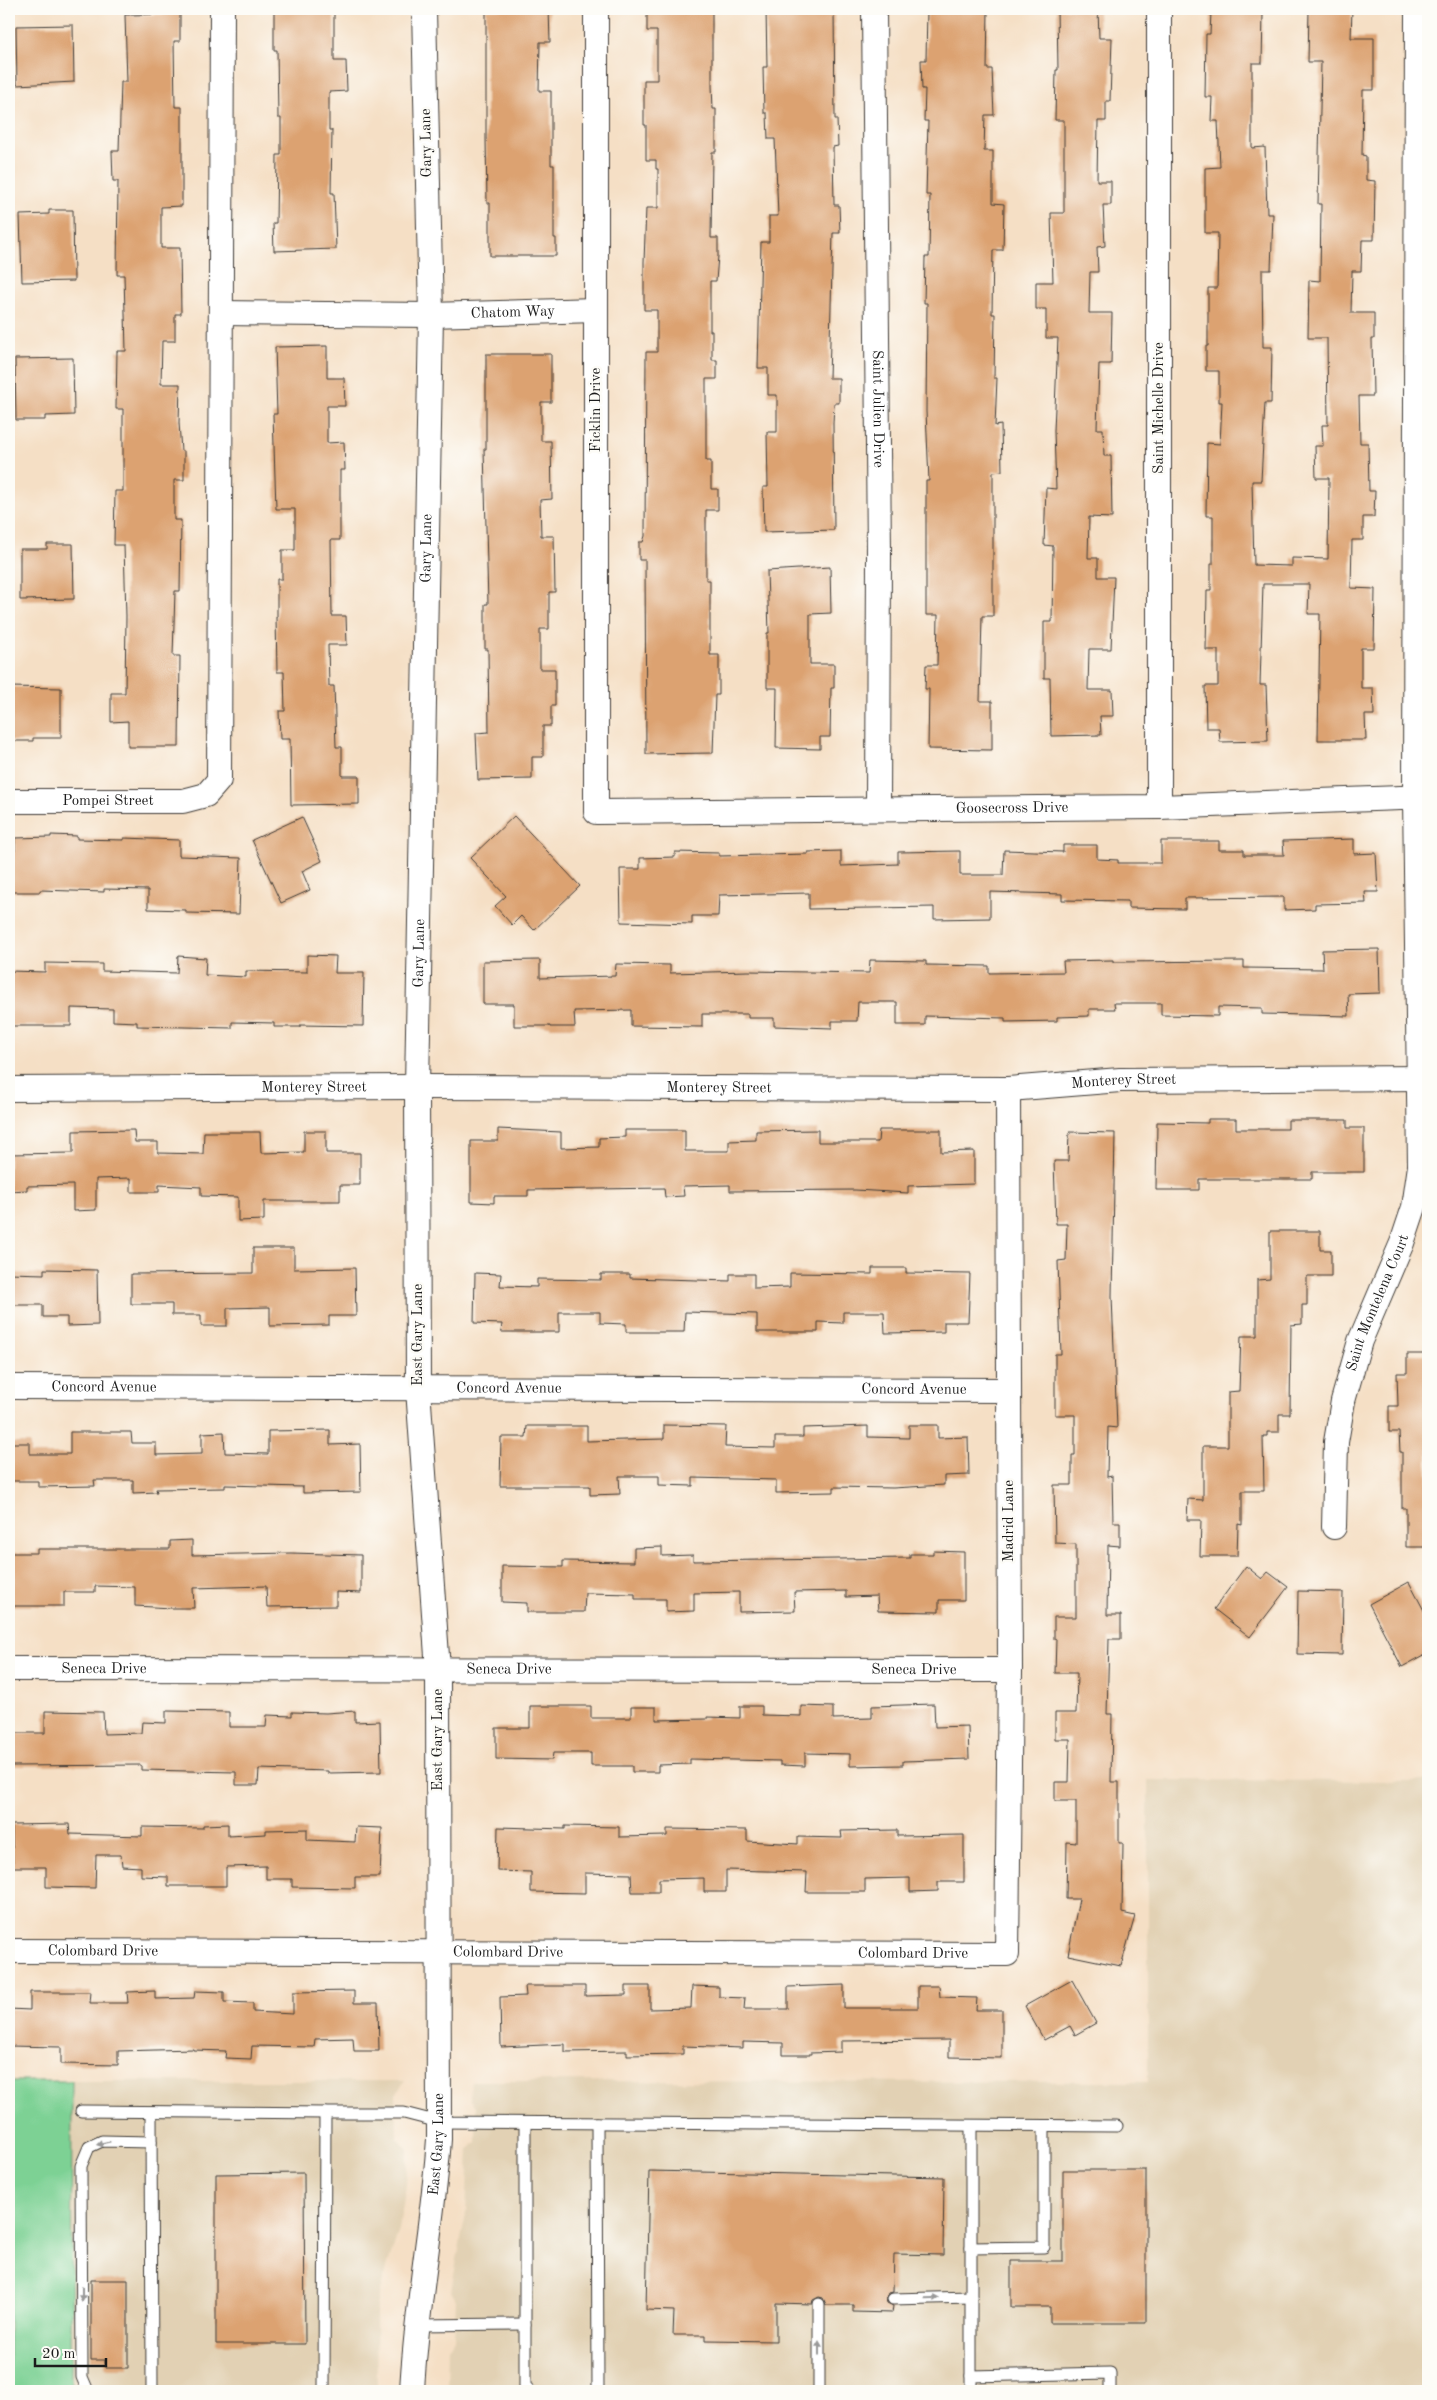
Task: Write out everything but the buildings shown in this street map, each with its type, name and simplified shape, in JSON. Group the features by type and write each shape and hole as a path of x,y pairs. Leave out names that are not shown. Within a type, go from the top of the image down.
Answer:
{"street":[{"path":"221,313 222,9"},
{"name":"Gary Lane","path":"417,1087 430,315 424,9"},
{"name":"Ficklin Drive","path":"596,9 596,812"},
{"name":"Saint Julien Drive","path":"874,9 879,556 878,809"},
{"name":"Saint Michelle Drive","path":"1159,9 1159,807"},
{"name":"Saint Montelena Court","path":"1334,1528 1336,1442 1343,1401 1360,1341 1402,1243 1414,1207 1420,1166 1424,1078 1417,9"},
{"name":"Chatom Way","path":"221,313 430,315 596,310"},
{"name":"Pompei Street","path":"9,801 183,801 206,795 219,780 221,313"},
{"name":"Goosecross Drive","path":"596,812 1159,807 1422,797"},
{"name":"Monterey Street","path":"9,1089 417,1087 1008,1089 1120,1080 1424,1078"},
{"name":"East Gary Lane","path":"412,2391 417,2324 435,2194 439,2122 438,1670 418,1389 417,1087"},
{"name":"Madrid Lane","path":"1007,1954 1010,1670 1008,1089"},
{"name":"Concord Avenue","path":"9,1387 1009,1390"},
{"name":"Seneca Drive","path":"9,1669 1010,1670"},
{"name":"Colombard Drive","path":"9,1951 1007,1954"}],"lane":[{"path":"81,2111 404,2113 439,2122 971,2127 1117,2126"},
{"path":"151,2112 152,2391"},
{"path":"324,2391 326,2113"},
{"path":"525,2123 525,2386 530,2391"},
{"path":"597,2123 598,2391"},
{"path":"971,2248 1044,2247 1044,2126"},
{"path":"971,2127 971,2391"},
{"path":"88,2391 82,2377 81,2166 89,2147 102,2141 151,2142"},
{"path":"893,2299 971,2297"},
{"path":"819,2304 819,2391"},
{"path":"417,2324 525,2324"},
{"path":"971,2376 1110,2373 1110,2391"}],"shaded area":[{"path":"1148,1780 1428,1781 1428,2391 447,2391 448,2348 454,2338 456,2300 451,2291 466,2213 469,2149 476,2142 476,2106 470,2099 471,2081 1148,2082"},
{"path":"72,2081 405,2081 396,2094 397,2139 408,2149 406,2185 399,2229 380,2291 376,2314 377,2391 71,2391"}],"green space":[{"path":"9,2081 72,2081 71,2391 9,2391"}]}
